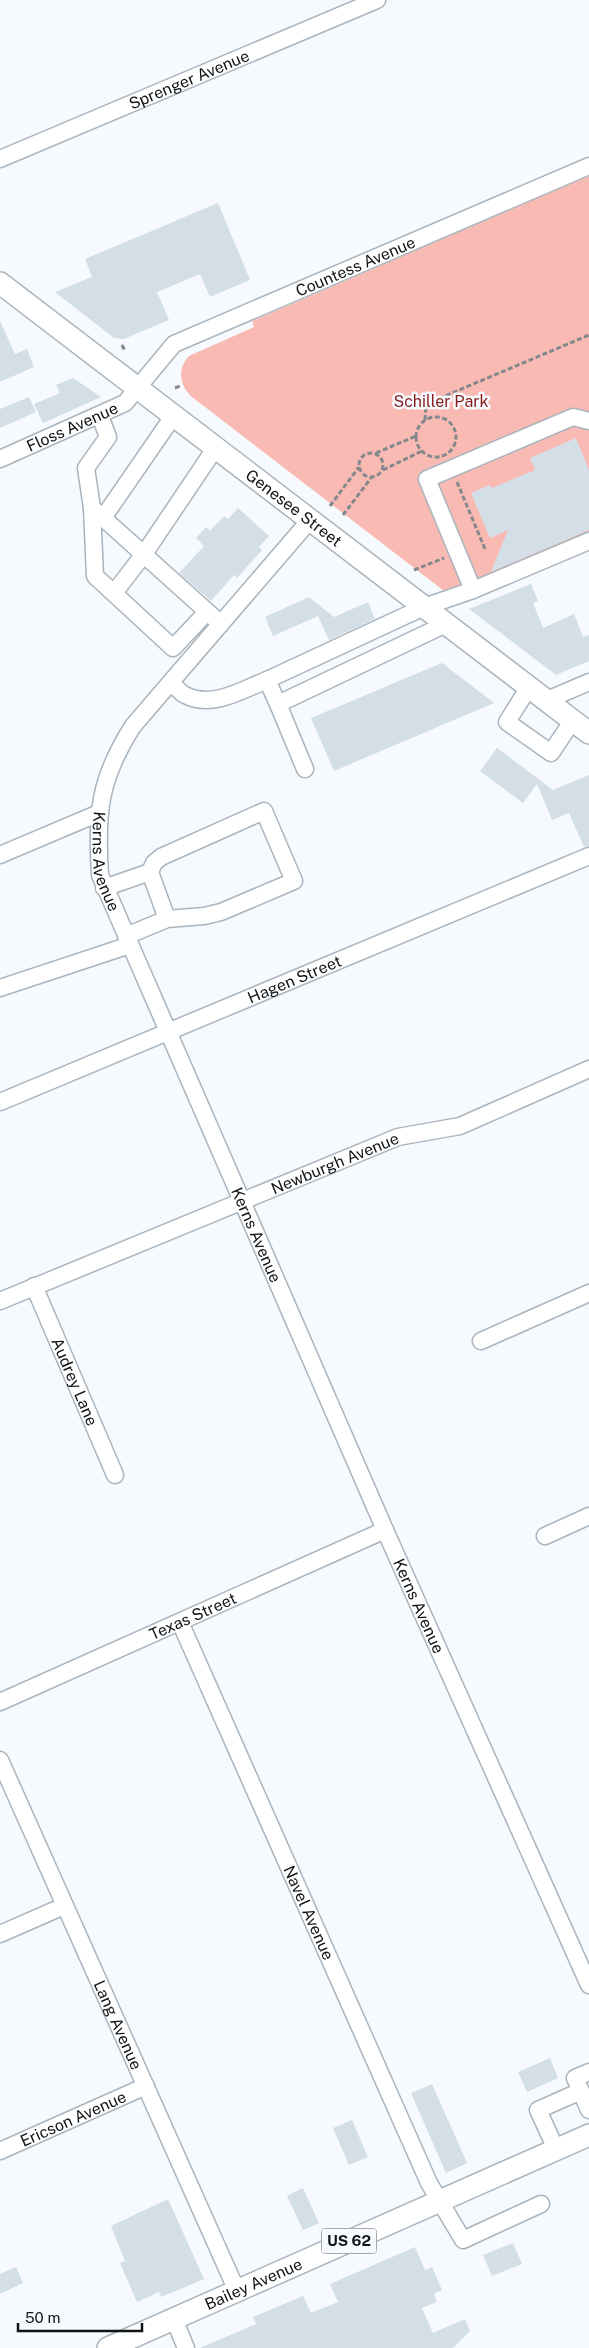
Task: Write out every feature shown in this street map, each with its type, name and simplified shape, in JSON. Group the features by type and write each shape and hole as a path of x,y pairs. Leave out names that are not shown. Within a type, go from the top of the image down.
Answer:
{"main road":[{"name":"Genesee Street","path":"0,283 581,726"},
{"name":"Bailey Avenue","path":"108,2348 589,2135"}],"street":[{"name":"Sprenger Avenue","path":"0,159 377,0"},
{"name":"Countess Avenue","path":"140,388 174,344 589,166"},
{"name":"Floss Avenue","path":"0,459 125,404 140,388"},
{"path":"98,513 174,415"},
{"path":"100,416 108,437 86,468 98,513 95,576 173,648 189,660"},
{"path":"473,590 427,479 574,417 589,421"},
{"path":"114,593 144,554 216,447"},
{"path":"98,513 221,624"},
{"name":"Kerns Avenue","path":"310,520 133,726 119,747 109,770 98,813 100,875 104,888 385,1530 589,1985"},
{"path":"171,682 184,695 204,700 224,698 424,607 473,590 589,540"},
{"path":"173,648 206,612"},
{"path":"278,704 446,624"},
{"path":"380,627 402,646"},
{"path":"267,680 305,769"},
{"path":"546,700 589,682"},
{"path":"529,687 506,722 551,754 581,726"},
{"path":"0,988 128,941 167,919 204,916 221,912 294,881 264,811 161,857 154,863 150,872 167,919"},
{"path":"0,855 98,813"},
{"name":"Hagen Street","path":"0,1102 589,856"},
{"path":"104,888 150,872"},
{"name":"Newburgh Avenue","path":"0,1301 398,1137 460,1126 589,1068"},
{"name":"Audrey Lane","path":"34,1286 115,1475"},
{"path":"481,1342 589,1293"},
{"path":"545,1536 589,1516"},
{"name":"Texas Street","path":"0,1702 385,1530"},
{"name":"Navel Avenue","path":"180,1622 429,2183 463,2240 541,2204"},
{"name":"Lang Avenue","path":"0,1760 237,2291"},
{"path":"0,1934 64,1906"},
{"path":"589,2072 575,2078 589,2110"},
{"name":"Ericson Avenue","path":"0,2150 146,2086"},
{"path":"556,2150 538,2110 580,2091"},
{"path":"174,2319 186,2348"}],"path":[{"path":"425,420 438,417 449,422 454,429 456,441 452,449 442,456 434,457 422,451 418,444 416,436 418,429 425,420 426,404 589,335"},
{"path":"122,345 125,350"},
{"path":"176,388 180,386"},
{"path":"330,506 358,467 363,456 416,436"},
{"path":"343,515 371,478 378,475 382,470 422,451"},
{"path":"375,453 381,458 382,470"},
{"path":"358,467 363,475 371,478"},
{"path":"455,476 485,549"},
{"path":"474,545 482,542"},
{"path":"414,570 451,555"}],"green space":[{"name":"Schiller Park","path":"589,176 589,551 461,604 192,397 184,387 181,372 189,356 254,327 252,321"}],"building":[{"path":"218,203 250,280 210,297 200,274 157,292 169,320 124,339 114,338 55,292 92,277 85,259"},
{"path":"0,321 15,354 27,349 34,367 0,382"},
{"path":"73,378 101,397 43,423 34,404 60,393 56,385"},
{"path":"29,397 36,412 0,428 0,409"},
{"path":"576,438 589,470 589,530 491,572 508,530 490,538 471,493 490,485 492,488 535,470 530,458"},
{"path":"238,508 269,536 259,547 262,550 237,578 234,575 211,601 179,573 204,546 196,538 206,527 210,531 224,516 228,519"},
{"path":"531,584 538,601 533,603 543,628 574,614 583,637 589,635 589,661 556,675 469,609"},
{"path":"309,597 334,617 368,602 375,619 329,640 318,616 273,636 265,617"},
{"path":"442,663 494,703 334,771 311,718"},
{"path":"497,748 553,790 589,775 589,846 584,847 569,813 552,820 537,784 523,803 480,771"},
{"path":"550,2058 558,2078 527,2092 518,2072"},
{"path":"432,2084 467,2163 446,2173 411,2093"},
{"path":"352,2120 368,2157 349,2165 333,2128"},
{"path":"303,2188 319,2223 303,2230 287,2196"},
{"path":"168,2199 204,2279 161,2297 159,2292 137,2302 120,2263 125,2261 111,2226"},
{"path":"513,2243 522,2264 492,2276 483,2255"},
{"path":"415,2247 425,2270 432,2267 442,2290 434,2294 437,2302 422,2308 433,2333 465,2319 470,2331 453,2348 200,2348 256,2324 253,2317 303,2296 311,2313 338,2302 330,2284"},
{"path":"16,2267 23,2283 0,2294 0,2274"}]}
